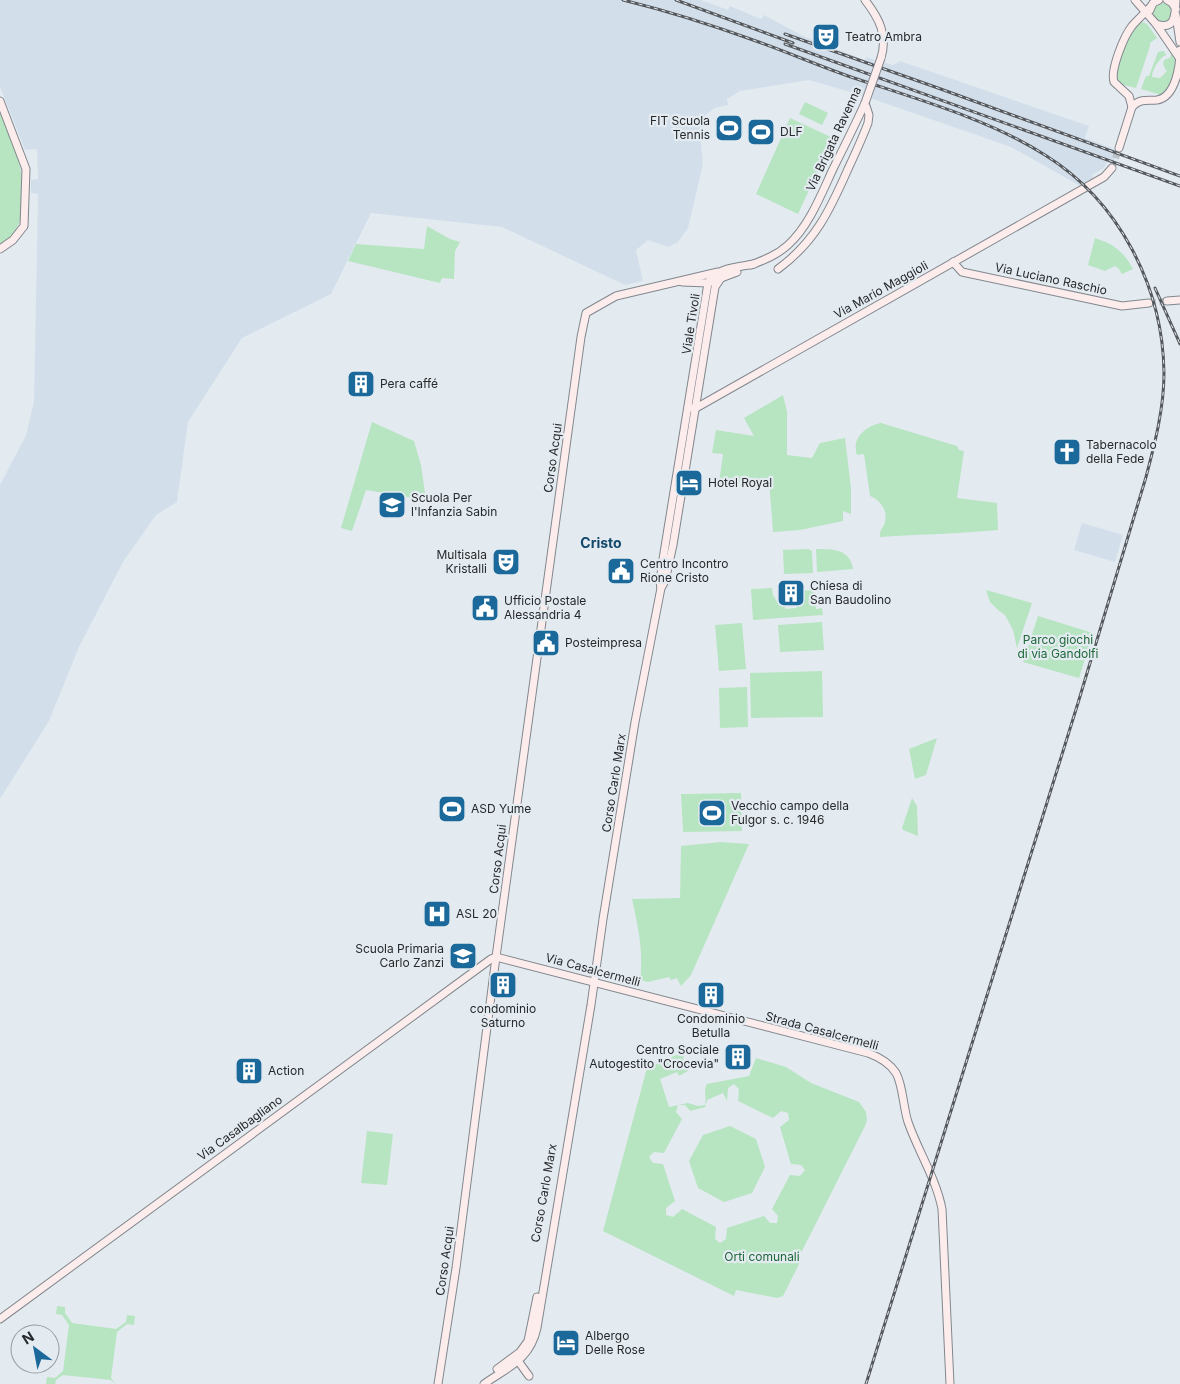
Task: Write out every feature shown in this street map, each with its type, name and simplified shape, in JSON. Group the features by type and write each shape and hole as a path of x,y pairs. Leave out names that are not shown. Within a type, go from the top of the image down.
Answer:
{"street":[{"name":"Via Brigata Ravenna","path":"720,275 765,260 780,252 802,229 830,176 865,103 881,58 884,39 882,26 876,14 865,0"},
{"path":"1134,0 1154,22 1161,26 1168,25 1174,20 1176,11 1172,3 1167,0"},
{"path":"1176,0 1180,42"},
{"path":"1119,148 1132,107 1129,96 1114,82 1112,74 1131,28 1155,2"},
{"path":"1155,2 1149,12 1180,59"},
{"path":"1132,107 1140,101 1160,99 1169,93 1180,59 1180,50"},
{"path":"0,101 26,169 24,226 13,240 0,249"},
{"path":"778,269 795,256 811,239 838,193 868,123 869,116 865,103"},
{"name":"Via Mario Maggioli","path":"692,408 1104,177 1112,168"},
{"name":"Via Luciano Raschio","path":"952,262 962,272 1113,304 1129,306 1149,303"},
{"path":"678,282 687,278 720,275"},
{"path":"678,282 708,283 720,275"},
{"name":"Viale Tivoli","path":"692,408 720,275"},
{"name":"Corso Acqui","path":"439,1382 456,1268 576,367 586,313 613,297 678,282"},
{"path":"695,282 704,287 706,298"},
{"name":"Viale Tivoli","path":"692,408 708,283"},
{"path":"1167,301 1180,300"},
{"name":"Corso Carlo Marx","path":"484,1384 530,1348 537,1330 591,1005 593,982 635,722 661,586 665,581 672,551 692,408"},
{"name":"Via Casalcermelli","path":"496,957 685,1006"},
{"name":"Via Casalbagliano","path":"0,1319 327,1078 496,957"},
{"name":"Strada Casalcermelli","path":"685,1006 871,1054 886,1062 892,1068 899,1079 907,1119 941,1201 950,1384"},
{"path":"516,1359 529,1376"},
{"name":"Corso Carlo Marx","path":"477,1384 516,1359"}],"shaded area":[{"path":"0,0 701,0 728,10 730,6 761,19 764,15 805,37 865,60 866,57 893,65 900,61 1089,126 1085,138 1117,150 1113,164 1107,162 1104,168 1092,175 1093,178 1080,186 1011,147 864,96 809,80 740,91 727,99 728,105 715,108 699,120 703,164 688,228 678,242 668,247 648,240 636,250 643,281 625,285 502,227 371,213 331,294 242,338 188,422 177,502 156,515 123,562 79,647 49,721 0,799 0,485 26,435 34,401 38,194 31,193 31,180 38,179 37,149 25,150 0,87"},
{"path":"1082,523 1123,535 1115,562 1074,550"}],"green space":[{"path":"1163,3 1170,6 1173,13 1170,20 1163,23 1156,20 1153,13 1156,6"},
{"path":"1140,21 1147,24 1157,38 1150,43 1136,88 1115,83 1113,77 1131,28"},
{"path":"1164,51 1166,55 1156,64 1152,77 1160,78 1167,71 1164,61 1170,58 1171,53 1177,63 1165,96 1141,89 1146,76 1149,76 1158,52"},
{"path":"805,102 828,113 822,125 799,114"},
{"path":"0,113 14,145 23,183 24,201 21,218 13,233 0,245"},
{"path":"790,118 833,138 798,214 756,194"},
{"path":"427,226 450,239 460,242 455,251 454,279 442,278 440,283 348,261 356,244 424,249"},
{"path":"1095,238 1118,249 1133,269 1122,274 1115,266 1105,271 1088,265"},
{"path":"783,395 787,412 787,455 812,458 820,443 845,438 851,488 851,514 843,511 843,521 800,530 773,532 769,480 719,483 723,454 712,453 716,430 754,436 744,418"},
{"path":"372,422 414,441 421,465 426,500 366,490 352,531 341,528"},
{"path":"881,423 957,446 959,450 964,451 957,498 997,503 998,530 880,537 886,518 885,513 880,503 870,496 864,454 857,455 856,443 865,430"},
{"path":"808,549 812,551 813,573 784,574 783,550"},
{"path":"816,549 840,551 848,557 853,569 817,572"},
{"path":"772,588 773,595 779,605 784,606 786,609 796,608 801,602 800,591 814,590 816,609 822,608 823,615 753,620 751,589"},
{"name":"Parco giochi di via Gandolfi","path":"986,590 1032,603 1017,648 1013,630 1005,615 990,602"},
{"name":"Parco giochi di via Gandolfi","path":"1038,616 1093,633 1079,678 1023,662"},
{"path":"822,622 824,650 780,652 778,625"},
{"path":"742,623 746,669 719,671 715,625"},
{"path":"822,671 823,717 751,718 750,673"},
{"path":"747,687 748,727 720,728 719,688"},
{"path":"937,738 926,775 915,779 909,749"},
{"name":"Vecchio campo della Fulgor s. c. 1946","path":"741,793 742,831 683,832 681,794"},
{"path":"912,798 917,806 918,836 902,828"},
{"path":"721,842 749,844 691,975 681,986 677,978 671,980 669,977 648,982 640,980 641,950 632,899 680,898 681,846"},
{"name":"Orti comunali","path":"683,1052 684,1062 688,1071 679,1076 677,1072 660,1079 669,1107 678,1105 676,1112 682,1119 664,1153 654,1152 649,1157 653,1163 663,1164 675,1201 666,1208 666,1215 673,1217 682,1209 716,1227 715,1239 720,1243 726,1239 727,1228 764,1216 770,1223 777,1223 778,1216 772,1209 790,1175 800,1176 805,1170 801,1165 791,1164 780,1127 789,1120 788,1113 781,1111 773,1118 738,1101 739,1089 734,1084 728,1088 727,1101 723,1093 707,1100 705,1107 690,1111 685,1105 679,1105 688,1103 698,1106 705,1105 705,1089 707,1084 749,1076 756,1058 786,1067 811,1083 859,1102 866,1112 867,1120 865,1126 799,1257 801,1260 783,1296 777,1298 736,1290 734,1296 603,1231 647,1068"},
{"path":"730,1126 756,1139 765,1167 752,1193 724,1202 698,1188 689,1161 703,1135"},
{"path":"367,1131 393,1134 387,1185 361,1183"},
{"path":"57,1306 65,1307 65,1313 72,1323 116,1329 126,1322 127,1315 135,1316 134,1325 127,1324 117,1332 111,1378 116,1384 111,1380 63,1375 56,1380 55,1384 46,1384 47,1377 55,1378 63,1371 69,1325 62,1315 56,1314"}],"tunnel":[{"path":"1112,168 1119,148"},
{"path":"1149,303 1167,301"}],"railway":[{"path":"623,0 723,29 848,76 949,110 999,130 1045,155 1071,174 1095,196 1115,222 1132,249 1145,278 1155,309 1162,341 1164,373 1161,412 1146,477 1078,703 866,1384"},
{"path":"676,0 793,43"},
{"path":"785,34 1180,176"},
{"path":"785,44 1180,186"},
{"path":"1155,288 1180,344"}],"place":[{"name":"Teatro Ambra","path":"826,37"},
{"name":"FIT Scuola Tennis","path":"729,128"},
{"name":"DLF","path":"761,132"},
{"name":"Pera caffé","path":"361,384"},
{"name":"Tabernacolo della Fede","path":"1067,452"},
{"name":"Hotel Royal","path":"689,483"},
{"name":"Scuola Per l'Infanzia Sabin","path":"392,505"},
{"name":"Multisala Kristalli","path":"506,562"},
{"name":"Centro Incontro Rione Cristo","path":"621,571"},
{"name":"Chiesa di San Baudolino","path":"791,593"},
{"name":"Ufficio Postale Alessandria 4","path":"485,608"},
{"name":"Posteimpresa","path":"546,643"},
{"name":"ASD Yume","path":"452,809"},
{"name":"Vecchio campo della Fulgor s. c. 1946","path":"712,813"},
{"name":"ASL 20","path":"437,914"},
{"name":"Scuola Primaria Carlo Zanzi","path":"463,956"},
{"name":"condominio Saturno","path":"503,985"},
{"name":"Condominio Betulla","path":"711,995"},
{"name":"Centro Sociale Autogestito \"Crocevia\"","path":"738,1057"},
{"name":"Action","path":"249,1071"},
{"name":"Albergo Delle Rose","path":"566,1343"}],"district":[{"name":"Cristo","path":"601,543"}]}
